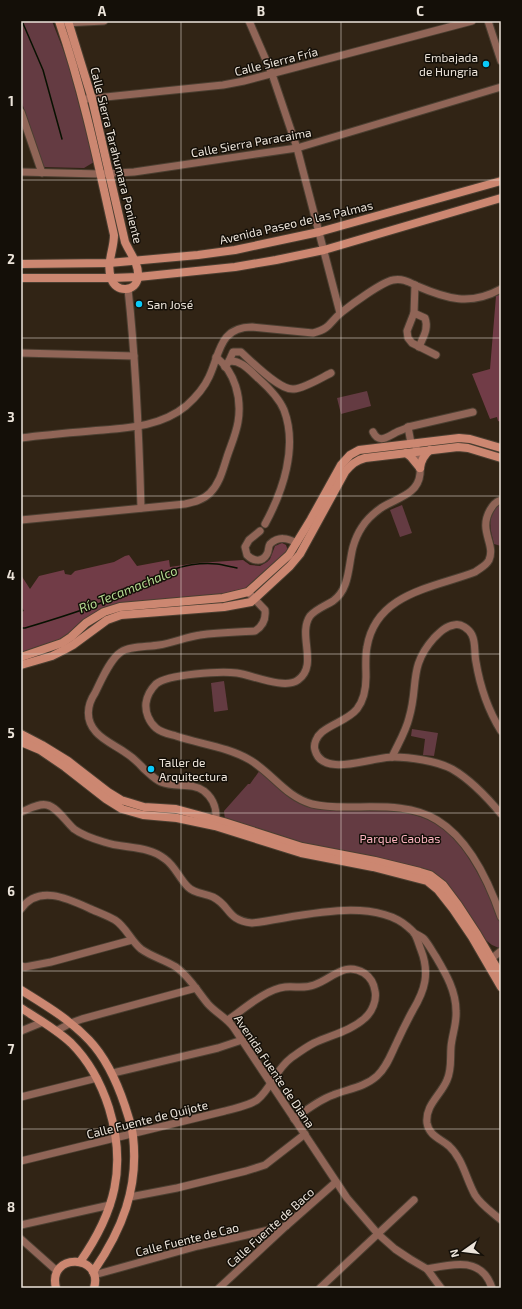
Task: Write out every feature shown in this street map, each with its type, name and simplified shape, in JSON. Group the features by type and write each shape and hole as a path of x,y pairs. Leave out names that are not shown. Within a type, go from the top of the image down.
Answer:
{"street":[{"path":"59,22 104,21"},
{"path":"249,21 272,74 297,148 340,313"},
{"name":"Calle Sierra Fría","path":"82,100 223,85 272,74 472,21"},
{"path":"488,21 501,61"},
{"name":"Calle Sierra Tarahumara Poniente","path":"59,22 92,135 114,235 114,245 109,263 111,278"},
{"name":"Calle Sierra Tarahumara Poniente","path":"69,22 92,99 125,242 135,261 138,277"},
{"name":"Calle Sierra Paracaima","path":"21,172 109,174 157,169 297,148 501,87"},
{"path":"21,112 42,173"},
{"name":"Avenida Paseo de las Palmas","path":"21,264 109,263 235,250 319,232 501,181"},
{"path":"21,278 138,277 235,267 324,250 501,198"},
{"path":"111,278 113,284 117,287 128,289 133,287 138,277"},
{"path":"21,438 139,427 164,418 186,406 203,387 209,377 220,346 225,338 234,330 242,327 313,333 323,330 331,325 340,313 384,283 394,280 401,279 443,296 464,300 478,298 501,289"},
{"path":"416,285 414,313 407,331 408,338 412,343 436,355"},
{"path":"128,289 139,427 141,508"},
{"path":"414,313 425,318 427,324 426,332 419,347"},
{"path":"227,364 233,352 241,352 280,386 290,389 297,389 332,373"},
{"path":"21,353 134,356"},
{"path":"21,520 171,506 195,502 209,494 217,484 236,431 239,411 237,392 227,364 216,357"},
{"path":"227,364 236,361 242,364 268,387 283,409 288,422 290,438 284,478 276,501 265,524"},
{"path":"373,432 378,438 384,438 408,427 473,412"},
{"path":"408,427 417,451 420,468"},
{"path":"21,665 52,656 64,650 107,620 121,615 224,607 251,602 290,566 300,554 341,465 350,455 363,449 459,438 470,439 501,448"},
{"path":"21,657 62,642 71,637 86,623 104,612 120,607 223,598 248,592 284,560 324,502 355,462 365,458 417,451 464,447 501,458"},
{"path":"430,450 425,454 421,461 420,478 413,490 382,507 365,522 355,541 348,577 344,588 334,600 314,612 309,619 306,630 308,667 298,680 290,683 282,683 238,673 215,673 166,679 158,682 152,688 147,696 146,710 149,719 158,730 242,756 254,763 288,792 303,801 324,806 380,806 403,809 422,814 438,821 455,835 471,855 487,884 501,917"},
{"path":"406,453 420,468"},
{"path":"501,500 493,505 485,522 491,552 488,562 475,572 407,594 393,603 382,615 371,632 367,645 366,685 363,698 358,708 351,715 321,732 316,739 314,748 316,756 322,761 331,764 344,765 392,757 422,760 451,769 476,787 501,814"},
{"path":"260,531 249,540 245,547 247,555 254,560 264,558 268,553 270,544 276,540 286,538 297,542"},
{"path":"216,823 214,803 209,796 202,790 192,786 160,782 150,775 124,751 107,741 96,732 89,720 89,706 115,658 121,651 158,646 200,635 255,630 263,624 265,610 248,592"},
{"path":"86,623 92,630"},
{"path":"392,757 409,718 416,672 421,656 427,646 438,634 447,627 455,625 464,627 472,635 476,662 486,701 501,731"},
{"path":"21,734 68,761 108,792 121,800 144,807 176,810 301,853 354,861 419,878 435,886 442,893 489,961 501,975"},
{"path":"21,742 46,754 106,799 122,809 143,815 216,823"},
{"path":"21,812 40,805 47,805 53,807 75,830 90,837 106,843 146,850 164,858 173,866 189,888 212,897 221,903 233,917 242,922 252,923 339,910 360,910 378,912 391,916 403,923 414,933 424,938 447,976 452,986 456,1001 451,1066 445,1084 432,1101 428,1111 427,1122 430,1131 436,1138 450,1147 459,1160 474,1194 481,1203 501,1220"},
{"name":"Avenida Fuente de Diana","path":"21,909 31,899 41,896 51,895 76,902 115,920 141,949 167,961 180,970 214,1010 228,1020 336,1182 360,1214 378,1234 405,1256 428,1269 442,1288"},
{"path":"294,1119 331,1095 370,1082 379,1075 388,1062 424,987 426,972 424,957 414,933"},
{"path":"21,966 25,967 51,962 132,940"},
{"path":"489,961 501,951"},
{"path":"489,961 501,986"},
{"name":"Calle Fuente de Quijote","path":"21,1161 246,1105 257,1100 271,1083 282,1065 312,1044 353,1027 366,1018 372,1010 375,999 375,991 372,981 367,975 359,970 350,969 339,971 315,985 300,988 285,987 267,992 228,1020"},
{"path":"56,1031 71,1023 196,988"},
{"path":"21,990 53,1009 90,1040 113,1073 121,1093 133,1134 134,1168 130,1197 117,1231 107,1251 93,1273"},
{"path":"21,1008 56,1031 70,1043 84,1059 97,1078 105,1095 116,1138 118,1152 116,1187 100,1230 80,1262"},
{"path":"21,1031 43,1022"},
{"path":"113,1073 218,1048 242,1040"},
{"path":"21,1096 97,1078"},
{"path":"130,1197 177,1188 265,1165 305,1134"},
{"name":"Calle Fuente de Baco","path":"219,1288 336,1182"},
{"path":"320,1288 414,1200"},
{"path":"21,1225 110,1205"},
{"name":"Calle Fuente de Cao","path":"93,1273 198,1246 286,1226"},
{"path":"21,1239 57,1271"},
{"path":"56,1288 54,1281 60,1267 70,1262 80,1262 90,1268 93,1273 95,1280 94,1288"},
{"path":"428,1269 450,1264 472,1266 482,1272 492,1288"}],"green space":[{"path":"21,21 52,21 68,62 94,162 84,168 43,167 21,100"},
{"path":"367,391 371,406 341,414 337,398"},
{"path":"501,503 501,546 494,544 490,522 493,512"},
{"path":"402,505 412,533 400,537 390,510"},
{"path":"224,681 228,710 214,712 211,683"},
{"path":"412,729 438,733 434,756 423,755 425,739 411,736"},
{"name":"Parque Caobas","path":"260,770 288,796 301,804 321,808 388,810 423,818 437,825 451,836 464,851 484,885 495,907 500,922 501,946 499,948 492,945 483,938 448,888 225,820 224,811 248,784 250,784"}],"shaded area":[{"path":"501,294 501,422 498,421 497,417 490,419 472,374 490,369 496,296"},
{"path":"282,543 286,545 288,551 257,584 238,593 119,605 61,641 21,655 21,612 24,611 21,606 21,575 30,589 39,576 64,570 65,574 71,575 75,571 114,562 129,555 137,566 169,560 170,567 197,563 243,560 250,565 260,566 270,559 275,546"}],"waterway":[{"path":"22,21 43,70 62,139"},
{"name":"Río Tecamachalco","path":"21,628 55,619 96,605 174,569 195,564 217,564 237,568"}],"place":[{"name":"Embajada de Hungria","path":"486,64"},
{"name":"San José","path":"139,304"},
{"name":"Taller de Arquitectura","path":"151,769"}]}
